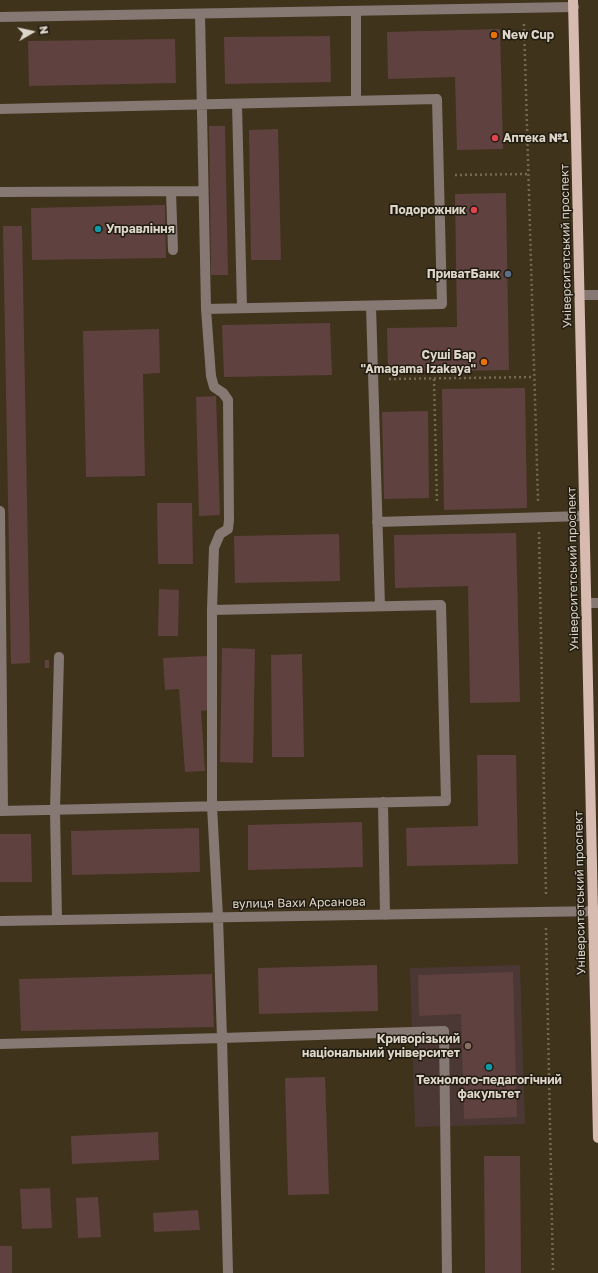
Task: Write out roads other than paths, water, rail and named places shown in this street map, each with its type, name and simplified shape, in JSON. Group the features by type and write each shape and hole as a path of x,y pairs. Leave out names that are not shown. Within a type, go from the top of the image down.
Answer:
{"main road":[{"name":"Університетський проспект","path":"574,4 586,603 595,911 598,1138"}],"street":[{"path":"0,17 524,8 574,4"},
{"path":"356,11 356,101"},
{"path":"200,14 206,309 211,376 214,387 223,392 228,400 229,520 228,529 220,534 214,548 212,610 212,806 218,917 228,1273"},
{"path":"0,109 437,99 442,304 206,309"},
{"path":"237,104 242,308"},
{"path":"0,192 203,191"},
{"path":"171,192 173,250"},
{"path":"580,295 598,295"},
{"path":"371,306 380,606"},
{"path":"0,511 2,811 446,801 441,605 212,610"},
{"path":"378,522 584,516"},
{"path":"586,603 598,603"},
{"path":"57,920 55,810 59,657"},
{"path":"383,802 385,915"},
{"name":"вулиця Вахи Арсанова","path":"0,921 595,911"},
{"path":"0,1044 444,1031 447,1273"}],"place":[{"name":"New Cup","path":"494,35"},
{"name":"Аптека №1","path":"495,138"},
{"name":"Подорожник","path":"474,210"},
{"name":"Управління","path":"98,229"},
{"name":"ПриватБанк","path":"508,274"},
{"name":"Суші Бар \"Amagama Izakaya\"","path":"484,362"},
{"name":"Криворізький національний університет","path":"468,1046"},
{"name":"Технолого-педагогічний факультет","path":"489,1067"}]}
